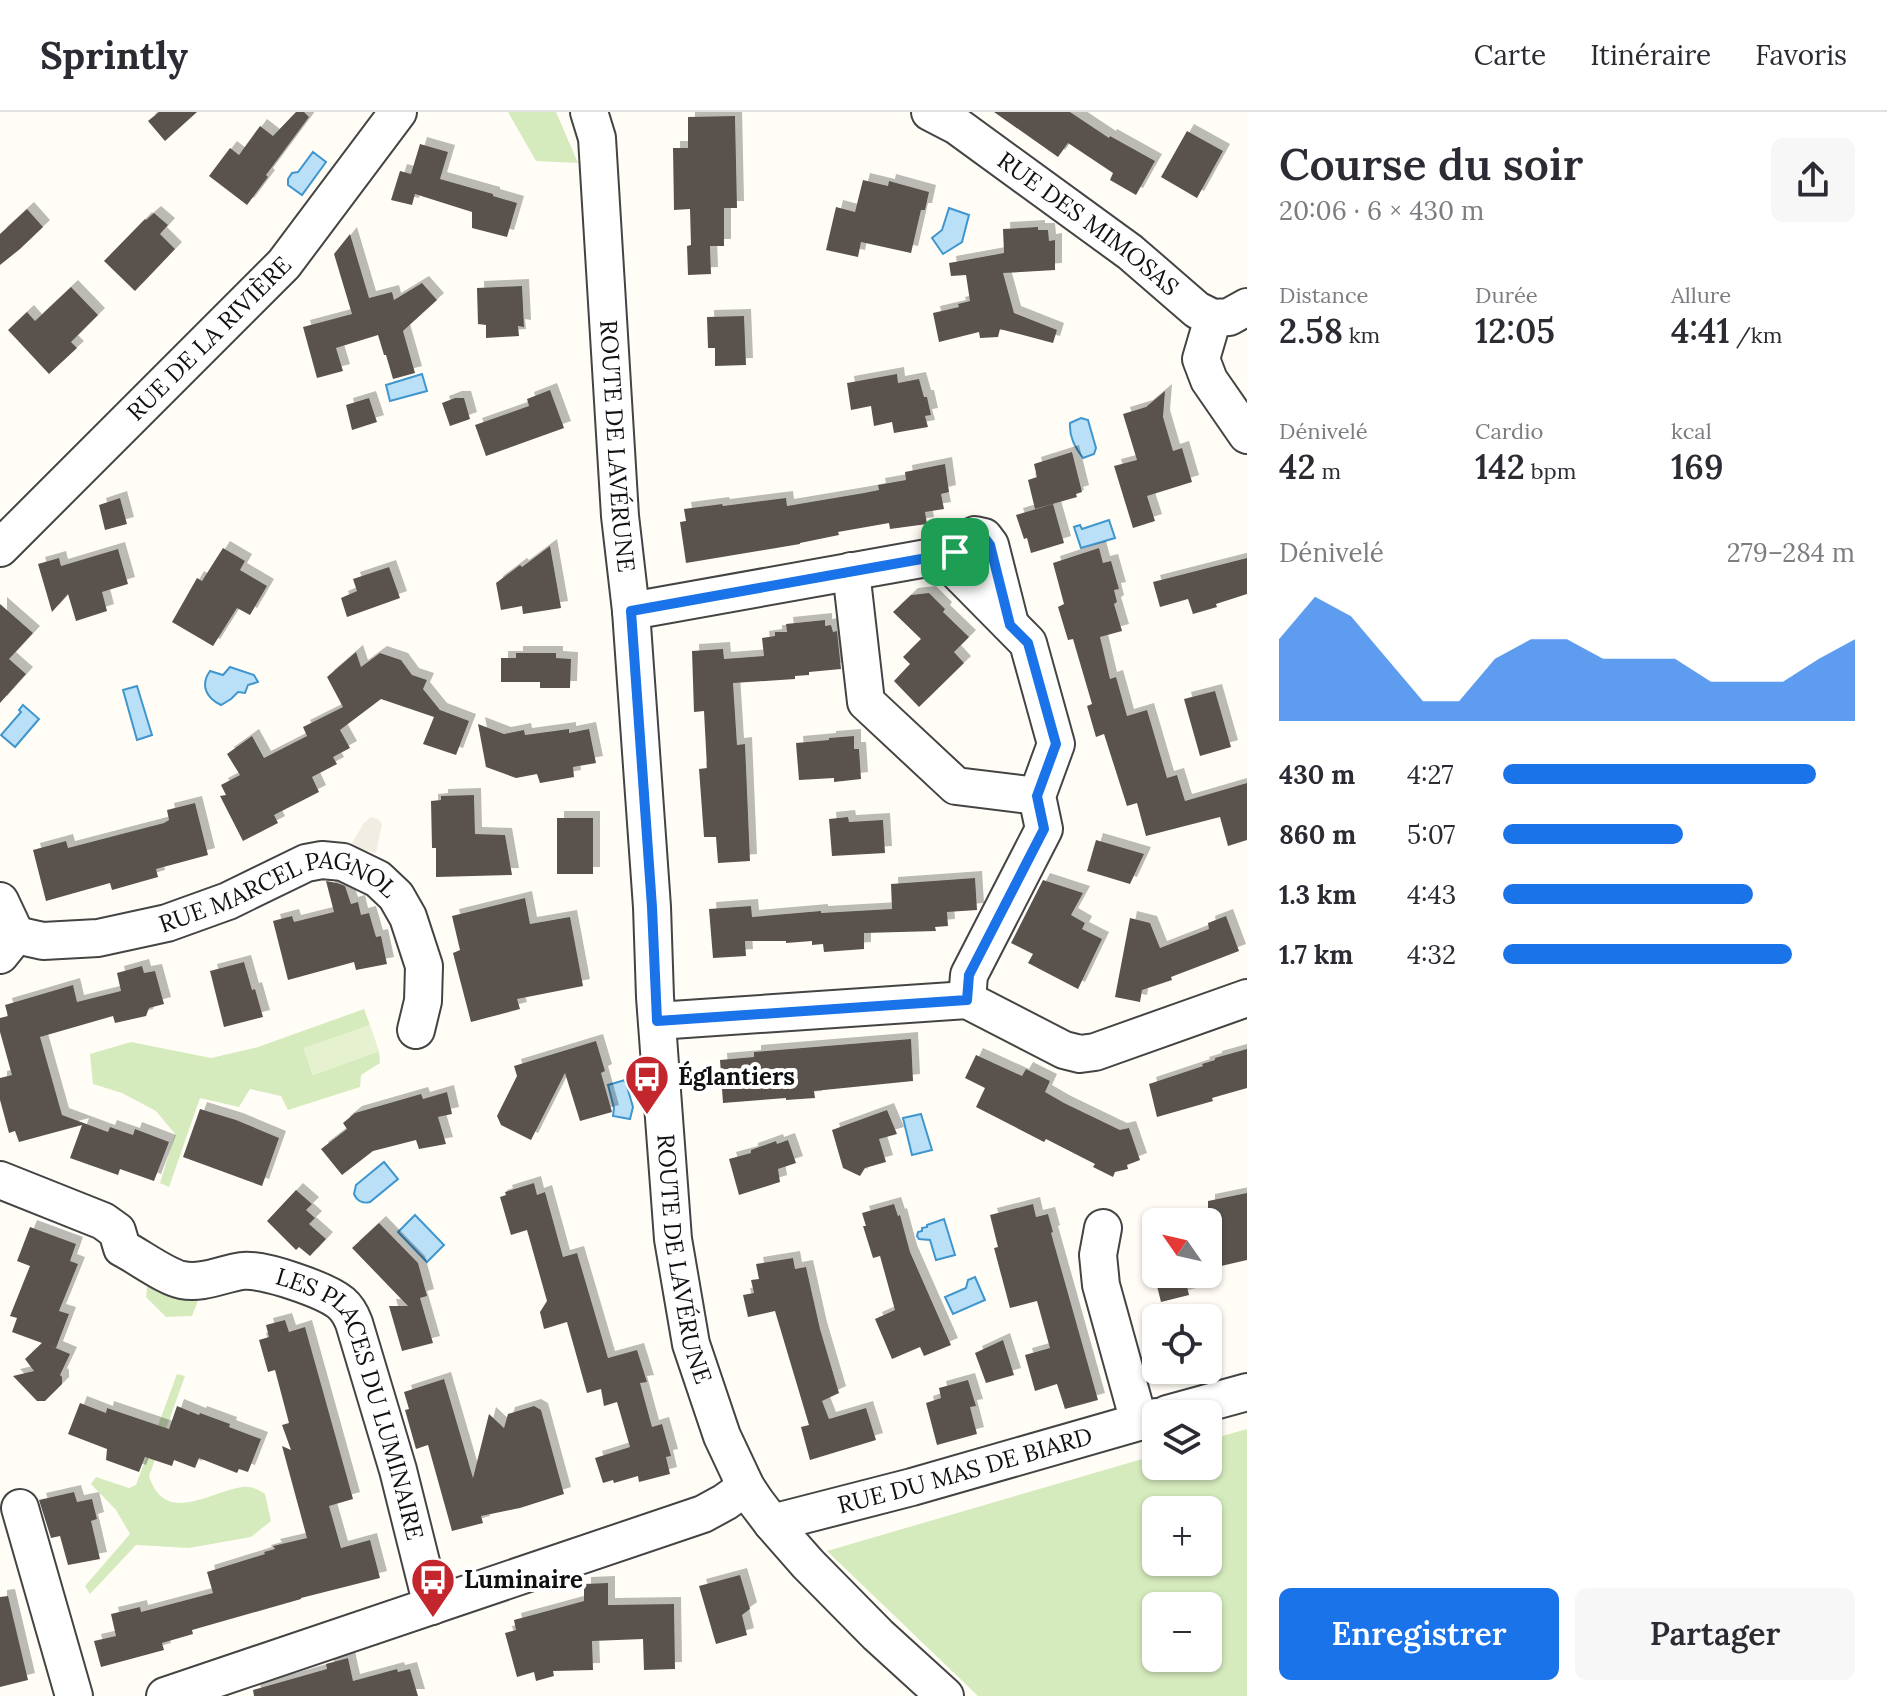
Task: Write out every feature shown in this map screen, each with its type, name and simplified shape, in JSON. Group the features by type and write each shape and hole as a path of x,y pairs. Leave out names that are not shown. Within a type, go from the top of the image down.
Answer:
{"street":[{"name":"RUE DE LA RIVIÈRE","path":"0,548 284,264 398,112"},
{"name":"ROUTE DE LAVÉRUNE","path":"589,112 597,138 620,516 631,611 673,1239 691,1344 722,1436 746,1487 808,1564 878,1635 945,1696"},
{"name":"RUE DES MIMOSAS","path":"930,112 957,126 1118,243 1197,310 1213,318"},
{"path":"1247,307 1229,317 1213,318 1201,359 1209,380 1247,435"},
{"path":"631,611 927,558 943,561 975,535 984,537 990,545 1010,625 1028,643 1056,744 1037,796 1044,829 969,975 967,1000"},
{"path":"851,571 866,702 956,786 1037,796"},
{"name":"RUE MARCEL PAGNOL","path":"8,945 98,938 167,923 228,901 306,863 322,860 343,862 378,879 396,896 408,917 424,966 423,1001 416,1030"},
{"path":"0,901 8,945"},
{"path":"657,1021 967,1000 1064,1050 1080,1054 1095,1052 1247,998"},
{"name":"LES PLACES DU LUMINAIRE","path":"0,1180 103,1221 117,1231 122,1248 180,1280 198,1281 245,1271 282,1278 341,1303 349,1311 398,1470 432,1606"},
{"path":"1103,1228 1098,1255 1101,1285 1147,1400"},
{"name":"RUE DU MAS DE BIARD","path":"1218,1400 1247,1392"},
{"name":"RUE DU MAS DE BIARD","path":"772,1523 1142,1421"},
{"path":"165,1696 703,1514 746,1487"},
{"path":"20,1508 74,1696"}],"green space":[{"path":"508,112 556,112 578,163 536,161"},
{"path":"364,1009 370,1025 304,1049 313,1075 379,1051 380,1063 361,1075 360,1087 288,1110 281,1096 250,1089 239,1107 200,1098 169,1187 160,1183 175,1134 156,1111 122,1093 93,1084 90,1054 131,1042 211,1058 258,1047"},
{"path":"370,1025 379,1051 313,1075 303,1048"},
{"path":"148,1279 201,1293 192,1316 166,1317 146,1297"},
{"path":"177,1374 185,1376 149,1476 156,1491 166,1500 177,1503 251,1487 265,1494 271,1521 251,1537 189,1548 136,1545 90,1594 85,1586 130,1534 116,1510 91,1484 96,1477 129,1488 136,1485"},
{"path":"1247,1429 1247,1696 978,1696 827,1551 1142,1459 1142,1480 1222,1480 1222,1436"}],"shaded area":[{"path":"371,817 382,824 376,853 352,843"}],"water":[{"path":"313,152 326,162 302,195 288,185 288,179 292,173 298,172"},
{"path":"949,208 969,215 962,242 943,254 932,238 942,230"},
{"path":"422,374 427,391 390,401 386,385"},
{"path":"1081,418 1088,420 1096,448 1094,454 1083,458 1073,442 1070,428 1070,423"},
{"path":"1109,520 1115,538 1081,548 1074,527 1080,525 1082,529"},
{"path":"230,667 254,675 258,682 248,685 245,693 238,692 221,705 208,695 205,681 210,671 223,675"},
{"path":"137,686 152,735 137,740 123,690"},
{"path":"23,705 39,719 15,747 1,735 21,712 19,710"},
{"path":"625,1080 633,1107 630,1119 613,1116 608,1085"},
{"path":"921,1114 932,1150 912,1155 903,1118"},
{"path":"384,1162 398,1179 370,1202 359,1200 354,1194 356,1185"},
{"path":"415,1215 444,1245 427,1262 398,1232"},
{"path":"944,1219 955,1255 936,1260 930,1240 917,1236 922,1228"},
{"path":"975,1277 985,1300 953,1314 945,1297 966,1288 968,1280"}],"building":[{"path":"159,112 197,112 165,141 148,121"},
{"path":"296,112 304,112 309,117 247,205 209,176 230,148 239,155 260,126 273,136"},
{"path":"994,112 1070,112 1109,138 1155,161 1136,195 1110,180 1113,173 1068,143 1058,157"},
{"path":"735,116 737,208 724,208 724,246 710,246 711,274 688,275 690,209 674,210 673,148 688,148 688,117"},
{"path":"1187,131 1223,151 1197,198 1161,177"},
{"path":"420,144 448,152 440,179 517,203 507,237 472,228 472,212 415,194 412,205 391,200 400,171 411,174"},
{"path":"863,180 888,186 889,181 929,192 925,210 921,210 911,253 861,242 858,257 826,250 836,207 855,212"},
{"path":"27,209 43,227 0,265 0,234"},
{"path":"154,213 168,225 160,234 175,249 135,291 104,261"},
{"path":"1038,227 1038,230 1048,230 1049,241 1055,240 1055,270 1003,273 1014,313 1057,330 1053,343 1000,329 998,337 980,338 979,332 939,342 933,313 970,301 966,275 951,276 949,263 1004,253 1003,229"},
{"path":"350,234 369,298 392,292 394,300 422,283 437,300 403,331 415,373 393,379 378,335 336,348 343,371 317,378 303,327 352,314 334,254"},
{"path":"522,286 524,327 518,326 519,336 486,338 486,325 478,324 477,288"},
{"path":"71,287 98,315 71,342 77,348 49,374 8,330 27,312 35,321"},
{"path":"744,316 746,365 715,366 715,348 708,348 707,317"},
{"path":"897,374 898,383 919,379 931,415 925,416 928,427 894,433 892,422 874,426 871,406 851,410 847,383"},
{"path":"550,390 564,428 486,456 475,425 529,406 527,399"},
{"path":"1165,391 1163,417 1173,451 1182,448 1192,482 1147,496 1155,521 1133,528 1114,466 1137,460 1123,414 1146,407"},
{"path":"369,398 377,422 352,430 346,405"},
{"path":"464,398 470,419 450,426 442,403"},
{"path":"1072,452 1082,492 1076,494 1077,497 1035,509 1028,480 1037,477 1034,464"},
{"path":"945,464 949,492 941,494 944,509 925,512 927,524 890,529 889,523 838,532 839,535 800,544 686,563 680,522 686,521 684,509 786,498 787,506 864,493 879,490 878,485 906,480 905,472"},
{"path":"120,498 127,524 105,530 99,505"},
{"path":"1053,504 1064,543 1031,553 1016,515"},
{"path":"550,546 561,608 523,614 522,606 501,610 496,583"},
{"path":"223,548 245,561 240,570 267,586 250,615 237,608 213,646 172,622 197,578 202,581"},
{"path":"1099,548 1103,563 1111,561 1119,589 1114,590 1117,602 1114,604 1122,631 1100,637 1110,679 1116,677 1127,716 1147,710 1167,778 1177,775 1185,801 1247,783 1247,840 1228,846 1220,817 1146,836 1137,803 1127,806 1104,734 1096,737 1087,706 1092,704 1073,639 1068,640 1058,607 1064,604 1053,563"},
{"path":"118,549 128,584 102,592 107,611 76,621 68,594 52,612 38,564 59,558 61,566"},
{"path":"1247,558 1247,594 1193,614 1188,599 1160,607 1153,582"},
{"path":"389,567 400,598 347,617 341,598 357,591 353,579"},
{"path":"929,593 945,609 943,612 969,637 954,652 964,663 919,707 894,681 910,664 903,657 921,639 893,612 911,595"},
{"path":"0,604 33,633 9,659 26,674 0,703"},
{"path":"825,620 825,626 831,625 833,632 837,631 841,669 809,672 809,675 795,676 795,679 733,683 737,745 745,744 750,861 718,863 716,837 704,837 699,769 707,768 704,711 694,712 692,651 723,649 724,659 764,656 762,638 775,636 775,632 787,632 786,624"},
{"path":"356,652 361,667 380,653 401,660 412,675 427,680 423,689 440,710 469,721 456,755 423,744 434,717 381,699 340,730 350,748 333,757 337,764 312,777 319,792 274,815 278,823 243,841 220,796 226,795 221,785 240,775 227,754 252,736 264,758 307,736 303,727 343,707 327,677"},
{"path":"516,653 556,653 556,658 571,659 570,688 540,688 540,682 501,682 501,658 516,658"},
{"path":"1215,691 1231,747 1200,756 1184,699"},
{"path":"478,724 504,734 524,730 525,735 589,729 596,763 573,767 574,777 540,783 537,774 516,778 486,767"},
{"path":"854,736 854,749 859,749 861,779 834,782 834,778 799,780 796,743"},
{"path":"474,795 475,834 505,835 512,875 436,877 431,801 441,800 441,796"},
{"path":"195,803 208,855 156,869 158,877 112,890 110,883 46,901 33,850 66,841 68,848 164,823 169,820 167,810"},
{"path":"848,817 849,822 883,820 885,853 832,856 829,819"},
{"path":"557,818 593,818 593,874 557,874"},
{"path":"1096,840 1144,854 1130,884 1087,871"},
{"path":"975,878 977,910 947,912 948,926 935,927 936,931 864,933 864,949 824,952 823,944 812,945 812,941 745,941 746,956 713,958 709,909 751,906 752,917 892,909 891,884"},
{"path":"1043,880 1083,893 1071,915 1085,923 1082,929 1102,939 1078,989 1028,963 1033,954 1011,943"},
{"path":"326,881 345,886 351,904 358,902 361,915 369,913 376,937 381,936 387,964 356,970 354,962 288,980 273,921 292,916 294,922 334,912"},
{"path":"525,898 530,924 570,917 583,986 517,999 520,1009 471,1022 453,953 460,950 452,916"},
{"path":"1226,916 1239,951 1142,990 1140,1002 1115,997 1130,918 1150,923 1160,948 1209,929 1208,923"},
{"path":"244,962 263,1017 224,1027 210,971"},
{"path":"142,966 144,973 155,971 164,1004 149,1008 146,1016 115,1023 113,1016 40,1037 62,1115 108,1132 110,1127 133,1135 135,1129 169,1142 154,1181 120,1169 118,1175 70,1158 82,1125 19,1142 15,1131 9,1133 0,1100 0,1078 12,1075 0,1032 0,1018 8,1016 5,1005 73,985 77,1002 121,991 117,973"},
{"path":"911,1039 913,1081 814,1091 815,1098 723,1103 720,1060 754,1057 754,1052"},
{"path":"596,1041 612,1112 580,1121 565,1073 531,1140 501,1125 497,1116 517,1076 514,1066"},
{"path":"1247,1049 1247,1088 1157,1117 1149,1084"},
{"path":"976,1055 1022,1076 1026,1069 1050,1081 1045,1092 1064,1103 1120,1130 1129,1128 1140,1160 1127,1165 1128,1169 1115,1172 1113,1177 1093,1167 1095,1164 976,1107 985,1088 965,1078"},
{"path":"447,1092 452,1114 438,1117 446,1144 419,1149 416,1140 373,1151 342,1175 321,1149 347,1129 343,1123 355,1113 421,1094 423,1099"},
{"path":"200,1109 279,1138 262,1186 183,1157"},
{"path":"887,1110 897,1134 879,1139 886,1162 865,1168 860,1176 843,1168 832,1130"},
{"path":"788,1140 796,1163 778,1169 780,1182 739,1195 729,1159 776,1141 777,1144"},
{"path":"534,1183 537,1195 545,1192 563,1257 577,1253 608,1358 637,1350 647,1382 640,1383 652,1427 662,1424 671,1456 666,1457 670,1474 639,1482 638,1476 603,1483 595,1458 630,1447 617,1402 604,1406 601,1389 587,1393 567,1322 544,1329 540,1312 547,1301 527,1230 511,1235 500,1197 506,1195 505,1192"},
{"path":"296,1190 312,1204 306,1210 315,1218 309,1224 326,1239 310,1256 299,1247 296,1250 267,1221"},
{"path":"1247,1193 1247,1260 1222,1266 1222,1208 1208,1208 1208,1201"},
{"path":"894,1204 910,1252 951,1345 924,1356 920,1347 892,1359 875,1319 895,1310 880,1256 873,1258 862,1213"},
{"path":"1033,1204 1036,1217 1048,1214 1098,1400 1065,1409 1057,1384 1035,1391 1025,1355 1050,1348 1037,1301 1010,1308 994,1248 998,1247 990,1215"},
{"path":"379,1223 418,1263 427,1296 420,1298 433,1343 402,1351 389,1306 408,1306 352,1248"},
{"path":"30,1227 76,1244 70,1261 78,1264 59,1311 69,1314 56,1348 46,1344 70,1354 60,1375 62,1384 45,1401 37,1401 13,1376 34,1371 25,1359 42,1343 12,1332 17,1318 10,1316 30,1266 17,1261"},
{"path":"793,1258 795,1269 806,1267 839,1393 822,1401 829,1419 866,1408 876,1440 810,1460 801,1427 809,1425 775,1311 748,1317 743,1295 754,1293 751,1280 759,1279 756,1264"},
{"path":"1158,1288 1187,1288 1189,1295 1161,1302"},
{"path":"285,1320 289,1332 305,1327 353,1499 329,1506 341,1548 370,1540 380,1578 192,1630 193,1634 162,1643 164,1650 101,1667 94,1641 116,1636 111,1614 140,1607 141,1612 213,1593 207,1572 265,1554 275,1549 273,1546 307,1538 282,1446 291,1450 282,1425 289,1423 275,1370 268,1372 259,1340 269,1337 266,1325"},
{"path":"1003,1340 1014,1375 986,1383 975,1353"},
{"path":"444,1379 473,1478 489,1414 504,1428 508,1414 534,1406 541,1410 564,1494 481,1516 483,1523 452,1531 428,1445 416,1449 405,1410 409,1409 404,1392"},
{"path":"968,1380 976,1406 970,1407 977,1434 937,1445 926,1403 941,1398 939,1388"},
{"path":"80,1403 106,1413 107,1408 169,1429 177,1406 230,1424 229,1427 261,1439 248,1472 239,1469 237,1473 199,1458 195,1468 174,1460 172,1466 145,1457 139,1472 106,1460 107,1449 68,1434"},
{"path":"74,1492 77,1502 92,1499 97,1519 91,1521 100,1559 68,1565 60,1536 51,1538 39,1500"},
{"path":"740,1575 750,1609 742,1615 747,1635 716,1644 699,1586"},
{"path":"608,1583 608,1605 674,1604 675,1669 644,1670 643,1639 592,1641 593,1670 553,1671 554,1676 536,1681 534,1672 517,1677 505,1633 516,1630 514,1620 584,1601 584,1584"},
{"path":"8,1596 28,1680 0,1687 0,1597"},
{"path":"348,1658 353,1681 397,1669 398,1672 410,1669 418,1696 254,1696 253,1690 327,1669 326,1664"}],"place":[{"name":"Églantiers","path":"647,1116"},
{"name":"Luminaire","path":"433,1619"}],"route":[{"path":"975,535 984,537 990,545 1010,625 1028,643 1056,744 1037,796 1044,829 969,975 967,1000 657,1021 631,611 927,558 943,561 955,552 975,535"}]}
